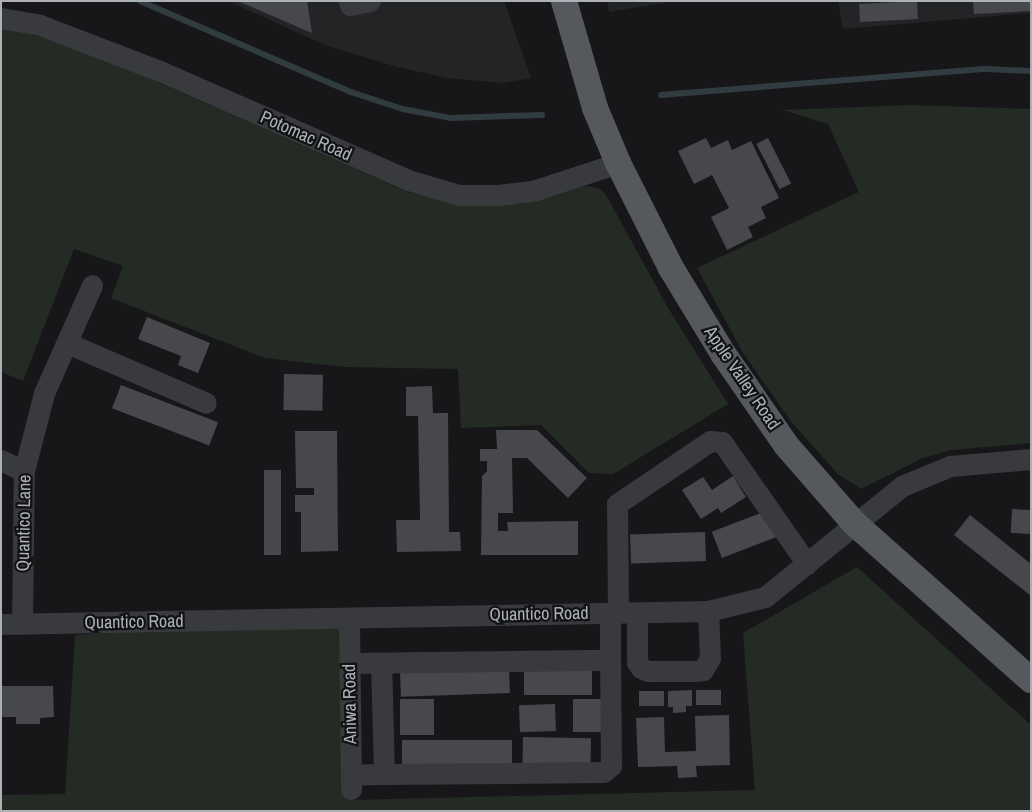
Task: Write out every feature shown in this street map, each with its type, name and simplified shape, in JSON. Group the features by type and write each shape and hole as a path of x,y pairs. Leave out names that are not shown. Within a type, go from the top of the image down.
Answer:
{"main road":[{"name":"Apple Valley Road","path":"564,1 595,108 618,163 672,268 724,355 786,445 854,523 1031,680"}],"street":[{"path":"349,1 350,5 370,1"},
{"name":"Potomac Road","path":"1,18 40,25 160,71 408,180 459,195 498,195 536,190 618,163"},
{"name":"Quantico Lane","path":"22,624 24,471 44,394 92,285"},
{"path":"67,343 206,403"},
{"path":"708,611 710,658 708,665 697,672 648,671 641,668 637,662 622,613 617,504 710,441 722,442 807,564"},
{"name":"Quantico Road","path":"1,624 708,611 765,597 902,486 950,466 1031,458"},
{"path":"1,460 24,471"},
{"path":"381,663 384,774 608,769 611,766 610,660 622,613"},
{"name":"Aniwa Road","path":"349,618 351,782 384,774"},
{"path":"349,663 610,660"}],"path":[{"path":"214,811 272,811"}],"shaded area":[{"path":"228,1 504,1 531,78 503,83 448,78 397,67 327,46"},
{"path":"607,1 675,1 609,12"},
{"path":"838,1 1031,1 1031,13 843,29"},
{"path":"1,28 69,43 408,192 463,203 508,203 551,197 583,186 599,188 605,193 668,308 728,404 613,474 589,473 541,425 461,428 458,369 344,367 265,358 111,298 123,266 74,249 23,381 1,372"},
{"path":"909,105 1031,109 1031,443 951,450 923,458 861,489 838,474 793,424 743,353 697,268 859,192 828,124 783,110"},
{"path":"857,567 1031,725 1031,811 1,811 1,795 65,794 75,635 349,619 352,800 755,790 743,633"}],"building":[{"path":"238,1 307,1 312,33"},
{"path":"917,1 918,19 860,22 859,4"},
{"path":"973,1 1031,1 1031,11 974,14"},
{"path":"706,138 711,148 728,140 732,150 751,141 779,198 761,207 766,218 748,227 753,237 727,250 711,217 729,208 712,175 694,184 678,151"},
{"path":"768,138 791,183 780,189 756,144"},
{"path":"147,317 210,343 198,373 178,365 181,356 138,339"},
{"path":"284,374 323,375 322,411 283,410"},
{"path":"121,385 218,422 209,446 112,408"},
{"path":"432,386 433,413 448,413 449,532 460,532 461,551 397,552 396,520 420,520 418,416 406,416 406,387"},
{"path":"496,430 537,430 587,478 568,498 527,458 512,458 513,513 498,513 498,531 508,531 507,522 578,521 578,555 481,555 482,476 487,471 487,461 480,461 480,449 497,449"},
{"path":"295,431 337,431 338,551 301,552 301,512 295,512 295,495 314,495 314,488 296,488"},
{"path":"264,470 281,470 281,555 264,555"},
{"path":"733,476 746,497 721,513 718,508 701,519 682,490 703,477 712,490"},
{"path":"1012,509 1031,510 1030,534 1011,533"},
{"path":"766,511 776,537 722,558 712,532"},
{"path":"970,515 1031,564 1031,596 954,535"},
{"path":"705,532 706,561 631,564 630,535"},
{"path":"509,669 510,693 401,697 400,673"},
{"path":"524,669 592,669 592,695 524,695"},
{"path":"1,686 53,686 54,717 40,718 40,724 16,724 16,717 1,717"},
{"path":"692,690 692,706 686,706 686,712 673,713 673,707 668,707 668,691"},
{"path":"696,690 721,690 721,705 696,705"},
{"path":"639,691 664,691 664,706 639,706"},
{"path":"400,699 434,699 434,735 400,735"},
{"path":"573,699 607,699 607,732 573,732"},
{"path":"555,704 556,731 520,732 519,705"},
{"path":"729,715 730,765 696,766 697,777 678,778 677,766 638,767 636,718 664,717 665,752 696,751 695,716"},
{"path":"523,737 591,738 591,764 523,763"},
{"path":"402,740 512,740 512,764 402,764"}],"waterway":[{"path":"140,1 351,92 403,109 451,118 542,115"},
{"path":"661,95 986,69 1031,71"}]}
